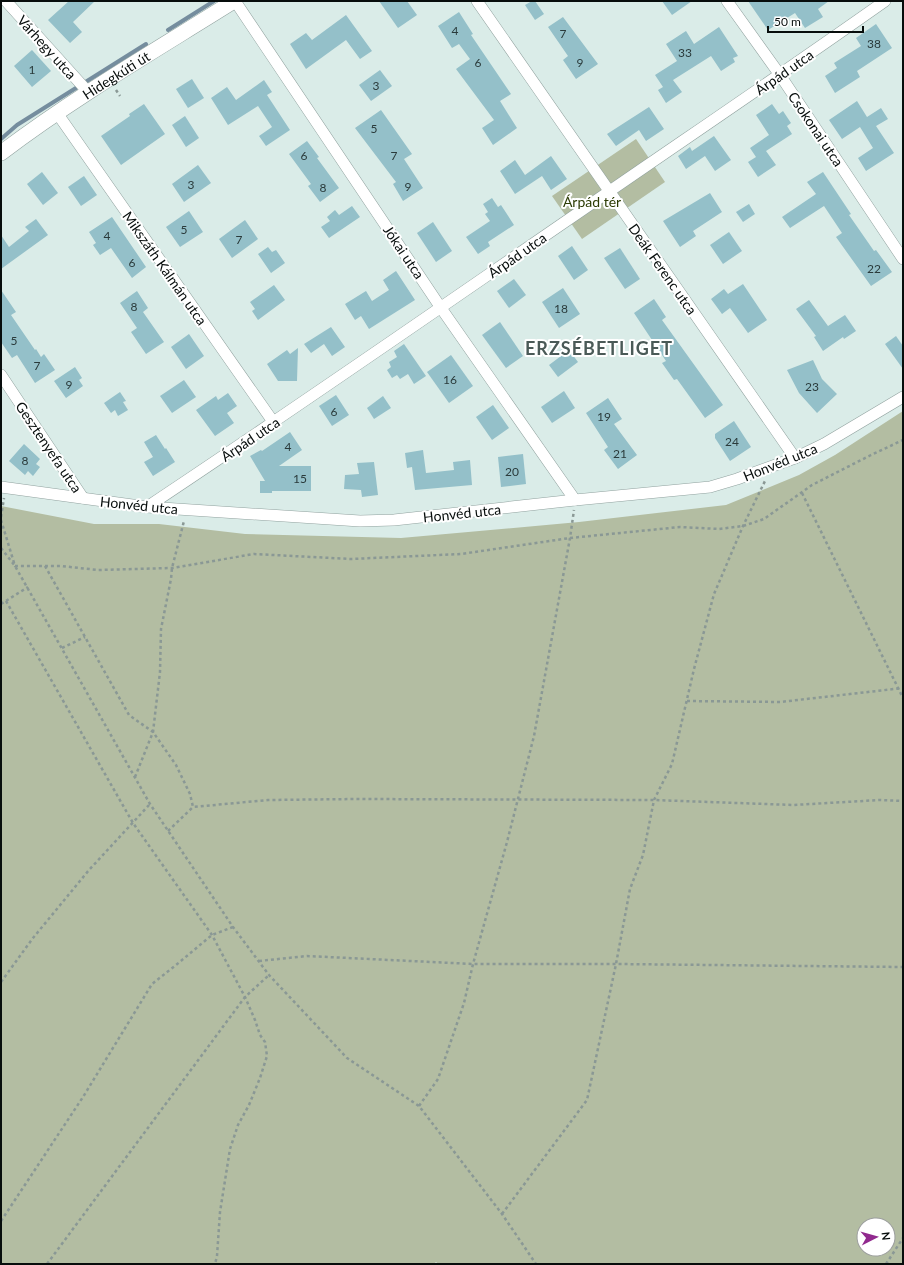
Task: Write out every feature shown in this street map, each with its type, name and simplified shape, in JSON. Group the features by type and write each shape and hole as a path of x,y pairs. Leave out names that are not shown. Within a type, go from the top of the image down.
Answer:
{"main road":[{"name":"Hidegkúti út","path":"1,153 57,113 84,88 235,1"}],"street":[{"name":"Jókai utca","path":"235,1 441,308 575,500"},
{"name":"Deák Ferenc utca","path":"477,1 795,458"},
{"name":"Csokonai utca","path":"727,1 780,75 903,259"},
{"name":"Árpád utca","path":"147,507 274,423 609,191 780,75 885,1"},
{"name":"Várhegy utca","path":"10,5 84,88"},
{"path":"1,6 10,5"},
{"name":"Mikszáth Kálmán utca","path":"57,113 274,423"},
{"name":"Gesztenyefa utca","path":"1,375 83,498"},
{"name":"Honvéd utca","path":"3,487 147,507 360,521 394,520 710,487 795,458 824,444 903,397"}],"path":[{"path":"15,566 45,566 98,570 172,568 254,554 351,559 461,554 570,538 680,526 719,529 743,526 764,519 812,485 903,440"},
{"path":"502,1214 587,1100 616,964 630,889 643,855 654,800 672,764 714,594 743,526 771,467"},
{"path":"1,517 3,487"},
{"path":"802,493 903,698"},
{"path":"419,1106 438,1079 464,1003 473,964 507,842 534,736 570,538 575,500"},
{"path":"135,778 153,732 160,672 161,629 172,568 187,510"},
{"path":"1,520 15,566"},
{"path":"1,548 15,566 28,587 150,804 233,927 258,961 269,975 347,1058 419,1106 502,1214 536,1264"},
{"path":"45,566 129,714 153,732 176,765 190,794 193,807"},
{"path":"1,604 28,587"},
{"path":"6,601 132,823 212,935 245,997 260,1035 265,1042 267,1056 249,1105 238,1125 230,1149 220,1212 217,1256 214,1264"},
{"path":"62,648 85,637"},
{"path":"687,701 780,702 903,688"},
{"path":"168,831 193,807 268,800 654,800 793,806 880,800 903,800"},
{"path":"1,982 33,938 89,870 150,804"},
{"path":"1,1221 83,1097 152,984 176,966 212,935 233,927"},
{"path":"258,961 307,956 473,964 903,967"},
{"path":"47,1264 245,997 269,975"},
{"path":"886,1264 903,1238"}],"green space":[{"name":"Árpád tér","path":"636,139 665,182 582,239 552,196"},
{"path":"903,411 903,1264 438,1264 436,1262 434,1264 1,1264 1,506 94,524 159,524 245,534 401,538 579,522 726,505 799,475 835,455"}],"building":[{"path":"69,1 95,1 73,22 82,32 70,43 48,20"},
{"path":"379,1 407,1 417,15 398,28"},
{"path":"535,1 544,14 535,20 525,5"},
{"path":"662,1 692,1 672,15"},
{"path":"748,1 829,1 818,9 823,17 805,28 795,13 768,30"},
{"path":"459,12 473,34 471,35 511,94 500,101 517,128 493,145 482,128 494,120 456,69 470,59 459,44 452,48 438,26"},
{"path":"346,15 372,51 360,59 346,40 306,69 290,44 306,33 312,40"},
{"path":"563,17 598,64 576,79 563,60 568,56 548,27"},
{"path":"876,24 892,48 857,71 860,77 835,93 825,76 837,68 834,63 861,46 856,38"},
{"path":"719,27 738,56 733,58 735,62 721,71 711,56 673,80 682,92 666,103 658,90 663,87 655,75 677,61 666,44 686,31 694,44"},
{"path":"32,50 51,71 32,87 14,66"},
{"path":"380,70 392,86 371,101 359,85"},
{"path":"192,79 204,98 188,108 176,89"},
{"path":"264,80 272,92 267,95 290,130 266,146 259,136 272,127 258,106 228,125 211,98 227,87 236,100"},
{"path":"857,101 867,117 881,108 888,119 876,126 894,153 866,171 858,158 873,148 860,127 842,139 829,120"},
{"path":"144,104 165,134 121,165 101,136 130,116 129,114"},
{"path":"772,104 779,114 783,111 791,123 787,126 792,134 766,151 776,165 758,177 748,162 756,157 750,148 769,135 756,115"},
{"path":"649,107 664,129 646,141 639,130 616,146 607,134"},
{"path":"381,110 412,154 404,159 423,188 403,201 393,184 396,182 355,128"},
{"path":"185,116 199,138 186,147 172,125"},
{"path":"714,136 731,160 715,171 705,156 686,169 678,156 690,147 692,151"},
{"path":"307,141 319,157 317,158 339,188 320,202 308,186 311,184 289,154"},
{"path":"551,156 567,179 551,190 542,176 515,194 500,171 515,160 525,175"},
{"path":"198,165 211,183 184,202 172,184"},
{"path":"42,172 58,193 43,205 27,184"},
{"path":"823,172 851,214 849,215 874,251 876,250 892,272 871,286 836,237 842,233 824,206 790,228 782,217 816,194 807,182"},
{"path":"84,176 97,195 81,206 68,187"},
{"path":"710,193 722,212 693,231 696,236 680,247 663,221"},
{"path":"492,198 498,207 501,205 514,225 488,242 490,246 478,254 466,237 490,221 485,214 488,212 483,204"},
{"path":"749,204 755,214 743,222 736,212"},
{"path":"352,206 360,217 329,238 321,227 330,221 327,217 335,210 339,215"},
{"path":"189,211 203,232 180,247 166,227"},
{"path":"112,217 146,267 132,278 111,248 100,255 93,245 96,243 89,232"},
{"path":"36,219 48,235 1,269 1,235 9,247 29,231 25,227"},
{"path":"245,220 258,239 232,258 219,239"},
{"path":"433,222 452,251 436,262 417,233"},
{"path":"729,232 742,251 723,264 710,245"},
{"path":"572,246 588,270 574,280 558,256"},
{"path":"268,247 272,252 276,250 285,263 271,273 258,254"},
{"path":"620,248 640,279 625,289 604,258"},
{"path":"396,271 415,300 369,329 361,316 355,320 345,304 366,291 372,301 389,290 383,280"},
{"path":"514,279 526,295 509,308 497,291"},
{"path":"743,284 767,320 748,333 730,308 722,314 711,299 724,289 728,294"},
{"path":"274,285 285,300 258,320 252,311 255,309 250,302"},
{"path":"563,288 580,314 559,328 542,302"},
{"path":"1,290 16,312 11,315 35,350 36,349 41,357 44,354 55,370 35,383 17,355 12,358 1,342"},
{"path":"137,291 148,308 143,312 164,342 146,354 131,332 137,328 120,303"},
{"path":"654,299 666,317 662,320 723,405 705,418 677,379 674,380 662,363 666,361 634,313"},
{"path":"809,300 828,326 845,315 856,331 844,339 843,337 823,351 814,337 816,336 796,309"},
{"path":"500,322 523,356 506,368 482,335"},
{"path":"331,327 345,347 332,356 324,344 311,353 304,344"},
{"path":"189,334 204,356 186,369 171,347"},
{"path":"896,336 903,346 903,369 885,344"},
{"path":"404,344 426,376 414,384 408,374 400,379 397,375 392,378 387,370 391,367 389,362 397,357 394,351"},
{"path":"566,346 578,362 558,377 549,365 561,356 558,352"},
{"path":"298,348 297,381 278,381 267,364 287,350 290,354"},
{"path":"451,355 473,386 449,403 427,372"},
{"path":"813,360 822,379 837,394 817,413 799,393 787,370"},
{"path":"75,367 82,378 79,380 83,386 66,398 54,381"},
{"path":"184,380 196,397 172,413 160,396"},
{"path":"564,391 575,408 552,423 541,407"},
{"path":"120,392 126,401 123,402 128,410 118,416 115,410 111,413 104,403"},
{"path":"228,393 237,406 227,413 234,423 215,436 196,410 216,396 218,400"},
{"path":"336,395 349,415 332,426 319,406"},
{"path":"383,396 391,408 374,419 367,408"},
{"path":"608,398 622,419 614,424 637,455 618,469 604,450 608,447 586,413"},
{"path":"493,405 509,428 492,440 476,417"},
{"path":"734,421 751,447 730,461 715,438 715,434"},
{"path":"290,432 302,450 279,466 311,466 311,491 272,491 272,493 260,493 260,481 265,481 250,456 261,450 262,451"},
{"path":"156,435 175,462 153,476 144,462 153,457 144,442"},
{"path":"24,444 40,459 36,464 40,467 33,476 28,471 25,475 9,461"},
{"path":"423,450 426,473 454,470 453,462 470,460 472,485 415,490 412,467 407,468 405,453"},
{"path":"523,454 526,484 501,487 498,457"},
{"path":"374,462 378,495 362,497 361,490 344,489 345,475 359,474 357,463"}],"waterway":[{"path":"168,30 214,1"},
{"path":"1,139 17,125 146,44"}],"district":[{"name":"ERZSÉBETLIGET","path":"599,348"}]}
